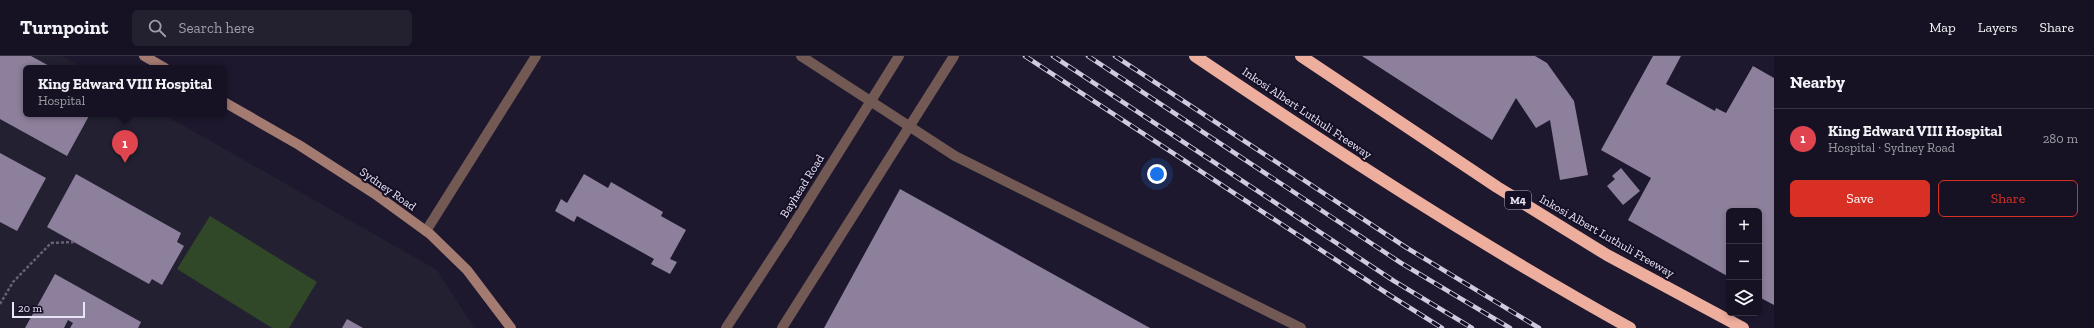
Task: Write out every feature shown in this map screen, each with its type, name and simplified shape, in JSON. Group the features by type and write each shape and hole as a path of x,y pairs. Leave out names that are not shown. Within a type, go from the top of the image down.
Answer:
{"highway":[{"name":"Inkosi Albert Luthuli Freeway","path":"1195,56 1382,180 1460,229 1630,328"},
{"name":"Inkosi Albert Luthuli Freeway","path":"1301,56 1497,187 1600,251 1743,328"}],"main road":[{"path":"144,56 160,65"},
{"name":"Sydney Road","path":"227,104 299,145 368,190 426,231 467,270 511,328"}],"street":[{"path":"426,231 536,56"},
{"path":"801,56 955,156 1301,328"},
{"name":"Bayhead Road","path":"726,328 787,235 899,56"},
{"path":"782,328 954,56"}],"path":[{"path":"0,304 13,282 51,243 74,242"}],"shaded area":[{"path":"0,56 62,56 78,65 23,65 23,117 168,117 437,270 474,328 0,328"}],"green space":[{"path":"210,216 317,282 289,328 272,328 177,269"}],"building":[{"path":"0,56 31,56 48,65 23,65 23,117 88,117 67,156 0,119"},
{"path":"1362,56 1535,56 1547,63 1574,101 1588,175 1560,180 1550,120 1536,128 1516,98 1492,140"},
{"path":"1653,56 1681,56 1666,84 1715,111 1716,108 1726,113 1753,66 1774,78 1774,305 1762,299 1762,208 1726,208 1726,275 1628,220 1651,178 1601,150"},
{"path":"0,153 46,178 17,231 0,222"},
{"path":"1621,168 1640,191 1623,205 1607,186 1615,179 1612,176"},
{"path":"76,174 181,233 177,242 184,246 162,285 152,279 149,284 47,227"},
{"path":"584,174 608,188 611,182 663,212 661,216 686,230 670,259 677,262 670,274 651,264 654,259 577,216 574,222 555,211 561,199 567,203"},
{"path":"900,189 1150,328 824,328"},
{"path":"55,274 141,322 138,328 70,328 73,323 68,320 64,328 25,328"},
{"path":"347,319 363,328 342,328"}],"railway":[{"path":"1025,56 1442,328"},
{"path":"1053,56 1394,281 1472,328"},
{"path":"1088,56 1401,263 1510,328"},
{"path":"1115,56 1407,248 1539,328"}],"place":[{"name":"King Edward VIII Hospital","path":"125,163"}]}
